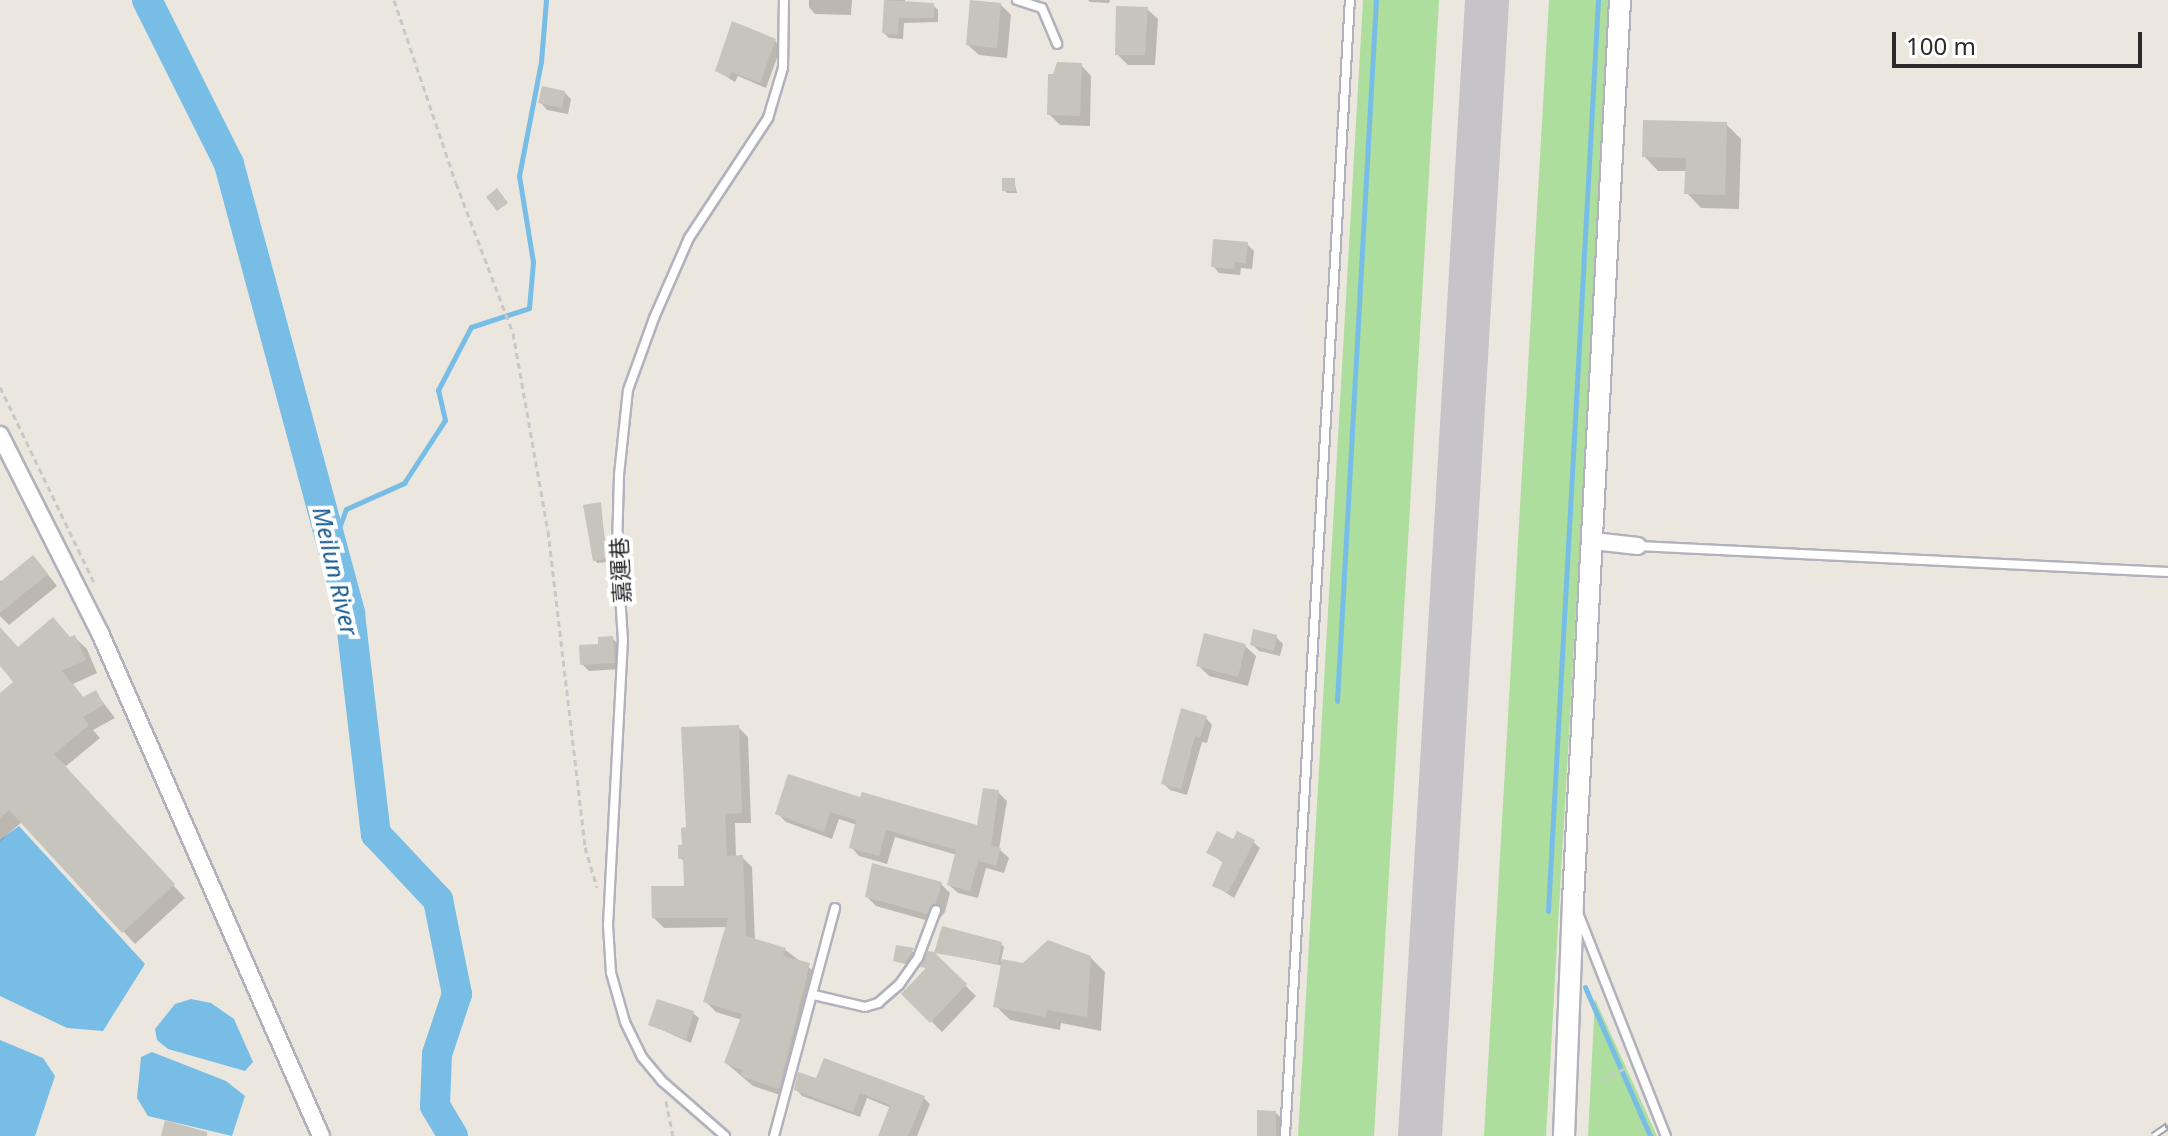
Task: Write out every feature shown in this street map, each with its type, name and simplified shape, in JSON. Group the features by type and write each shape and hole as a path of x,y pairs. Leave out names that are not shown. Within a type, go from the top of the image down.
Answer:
{"street":[{"path":"1564,1136 1573,900 1620,0"},
{"path":"0,435 100,633 321,1136"},
{"path":"1593,541 1638,546"}],"lane":[{"name":"嘉運巷","path":"725,1136 662,1081 642,1057 625,1022 611,973 608,925 623,641 617,548 619,475 628,390 689,238 768,118 783,68 784,0"},
{"path":"1017,0 1042,8 1057,44"},
{"path":"1285,1136 1350,0"},
{"path":"1638,546 2168,572"},
{"path":"1573,900 1666,1136"},
{"path":"774,1136 835,908"},
{"path":"814,995 865,1007 878,1003 899,985 918,958 936,910"}],"path":[{"path":"394,0 456,183 513,333 548,531 585,847 608,925"},
{"path":"1601,1080 1637,1063"},
{"path":"662,1081 673,1136"}],"green space":[{"path":"1363,0 1439,0 1374,1136 1298,1136"},
{"path":"1549,0 1611,0 1546,1136 1484,1136"},
{"path":"1595,999 1657,1136 1588,1136"}],"water":[{"path":"19,826 145,964 103,1031 67,1028 0,996 0,840"},
{"path":"191,999 211,1003 234,1019 253,1062 245,1071 168,1049 157,1040 155,1029 175,1004"},
{"path":"0,1040 43,1058 55,1076 35,1136 0,1136"},
{"path":"152,1052 226,1081 245,1096 232,1136 148,1116 137,1098 141,1057"}],"building":[{"path":"884,0 934,3 934,18 899,18 898,35 882,33"},
{"path":"970,0 1001,3 997,48 966,45"},
{"path":"1116,6 1148,7 1145,55 1115,55"},
{"path":"732,21 776,39 760,83 732,72 729,78 715,71"},
{"path":"1057,62 1082,63 1080,116 1047,115 1048,74 1053,74"},
{"path":"542,86 565,91 562,108 538,103"},
{"path":"1643,120 1727,122 1725,195 1684,194 1686,158 1642,157"},
{"path":"1002,178 1015,178 1015,191 1002,191"},
{"path":"497,188 508,203 497,211 486,197"},
{"path":"1213,239 1248,242 1246,264 1235,262 1234,269 1211,267"},
{"path":"601,502 606,559 593,561 583,505"},
{"path":"33,555 48,574 0,613 0,582"},
{"path":"53,617 70,637 75,635 86,660 62,671 83,697 96,690 104,705 83,717 89,725 54,754 175,884 122,933 9,810 0,818 0,693 13,682 0,666 0,627 18,647"},
{"path":"1253,629 1277,635 1274,651 1250,645"},
{"path":"1204,633 1246,644 1238,677 1196,666"},
{"path":"613,636 615,663 580,665 579,645 598,644 598,637"},
{"path":"1181,708 1207,716 1200,738 1195,736 1181,789 1161,784"},
{"path":"739,725 742,813 725,814 727,856 743,855 746,936 786,948 783,956 810,963 779,1089 741,1076 743,1070 724,1063 742,1014 703,1002 728,918 652,918 651,886 684,886 683,858 678,859 678,845 682,845 681,828 686,827 681,727"},
{"path":"788,774 860,797 862,792 977,825 983,788 999,790 991,845 1001,848 996,866 978,861 970,891 947,885 956,850 886,830 879,856 849,848 856,820 830,812 824,832 775,814"},
{"path":"1217,831 1233,839 1237,831 1255,840 1228,893 1212,886 1223,861 1206,853"},
{"path":"872,863 942,882 936,903 931,905 927,914 865,897"},
{"path":"942,926 1002,942 998,964 934,953"},
{"path":"1048,940 1091,956 1087,1017 1047,1010 1046,1017 993,1007 1002,959 1023,963"},
{"path":"896,945 914,948 905,964 893,961"},
{"path":"928,951 934,952 967,984 930,1023 901,994 926,968 920,967"},
{"path":"657,999 694,1011 686,1039 648,1025"},
{"path":"824,1058 925,1096 908,1136 878,1136 890,1105 860,1093 853,1112 794,1090 798,1072 816,1078"},
{"path":"1257,1110 1276,1111 1276,1136 1257,1136"},
{"path":"165,1120 207,1132 207,1136 161,1136"}],"waterway":[{"name":"Meilun River","path":"147,0 229,164 350,614 376,834 438,900 457,994 437,1054 435,1106 453,1136"},
{"path":"332,547 346,509 404,483 445,420 438,390 471,327 529,308 533,262 519,176 541,62 546,0"},
{"path":"1337,701 1376,0"},
{"path":"1548,911 1598,0"},
{"path":"1585,987 1650,1136"}],"taxiway":[{"path":"1420,1136 1487,0"}],"railway":[{"path":"2153,1136 2168,1126"}]}
